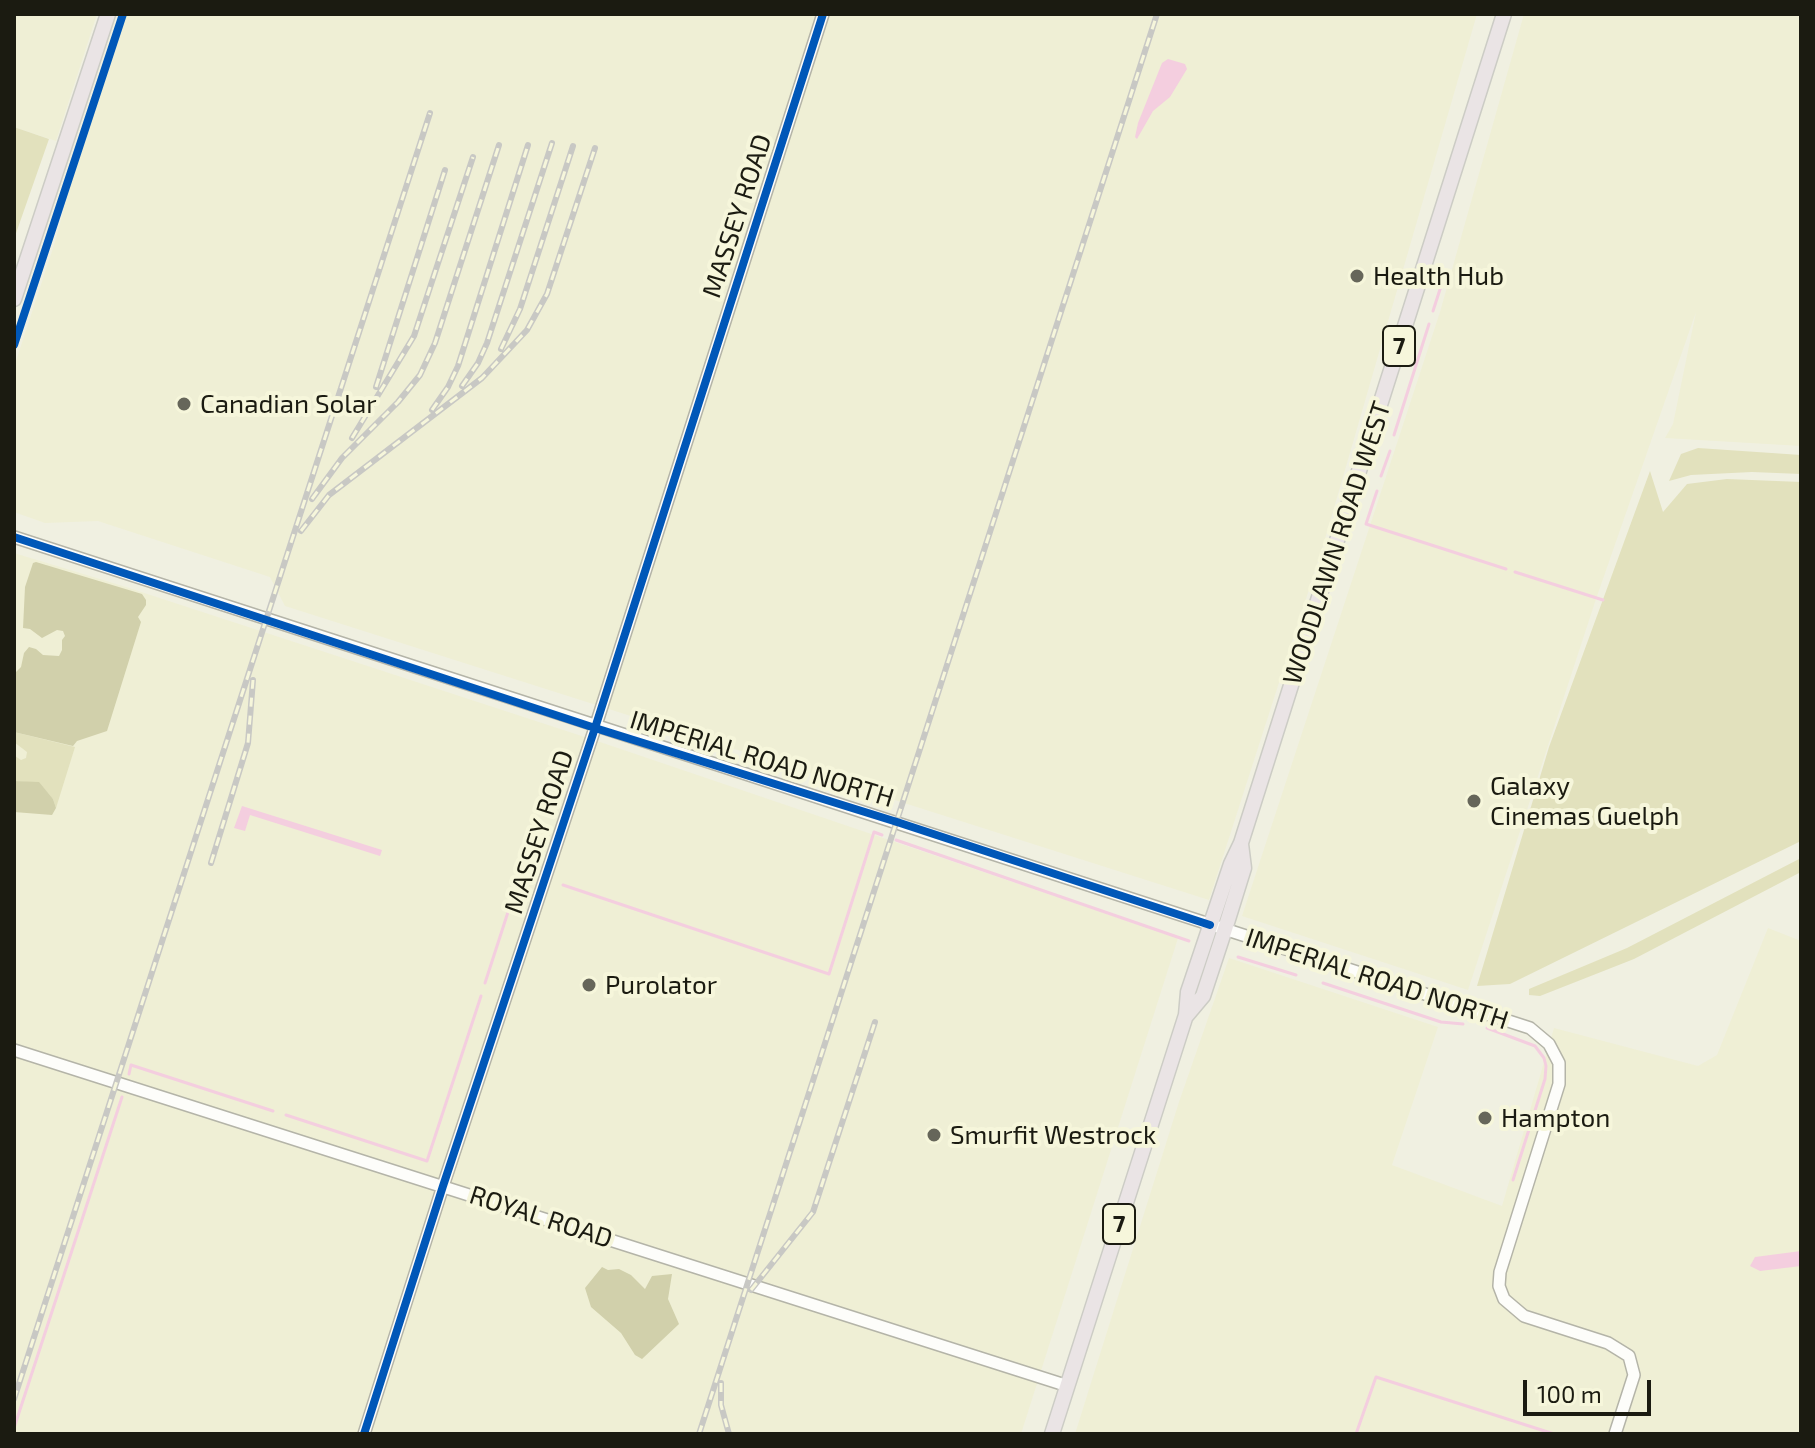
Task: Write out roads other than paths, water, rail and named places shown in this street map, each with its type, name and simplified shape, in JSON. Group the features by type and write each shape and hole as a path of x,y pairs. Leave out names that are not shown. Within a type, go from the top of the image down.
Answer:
{"main road":[{"path":"14,299 108,14"},
{"name":"WOODLAWN ROAD WEST","path":"1052,1434 1186,1015 1203,996 1218,927 1244,868 1241,843 1504,14"}],"street":[{"name":"MASSEY ROAD","path":"364,1434 595,728 823,14"},
{"name":"IMPERIAL ROAD NORTH","path":"14,537 595,728 897,822 1530,1028 1549,1044 1559,1063 1559,1084 1500,1272 1499,1286 1504,1299 1524,1316 1608,1343 1629,1356 1634,1375 1615,1434"},
{"name":"ROYAL ROAD","path":"14,1050 1068,1386"}],"waterway":[{"path":"1433,311 1443,280"},
{"path":"1394,435 1429,324"},
{"path":"1381,476 1390,451"},
{"path":"1377,491 1366,524 1506,569"},
{"path":"1515,572 1603,600"},
{"path":"563,885 829,974 874,832 882,835"},
{"path":"896,840 1189,941"},
{"path":"485,983 521,872 526,873"},
{"path":"1238,957 1296,975"},
{"path":"1323,983 1441,1022 1463,1024"},
{"path":"286,1115 427,1161 481,996"},
{"path":"1487,1028 1535,1046 1546,1066 1545,1079 1513,1180"},
{"path":"129,1074 131,1065 273,1111"},
{"path":"14,1428 122,1097"},
{"path":"1356,1434 1376,1377 1554,1434"}],"railway":[{"path":"699,1434 1157,14"},
{"path":"14,1399 430,113"},
{"path":"462,386 487,343 552,143"},
{"path":"312,499 342,458 398,402 420,375 435,343 499,145"},
{"path":"432,410 458,366 528,145"},
{"path":"501,349 520,309 573,146"},
{"path":"301,531 329,495 482,378 527,330 547,294 595,148"},
{"path":"352,438 414,336 473,157"},
{"path":"376,387 445,170"},
{"path":"211,863 248,743 253,680"},
{"path":"751,1290 813,1212 875,1022"},
{"path":"721,1383 721,1405 729,1434"}],"place":[{"name":"Health Hub","path":"1357,276"},
{"name":"Canadian Solar","path":"184,404"},
{"name":"Galaxy Cinemas Guelph","path":"1474,801"},
{"name":"Purolator","path":"589,985"},
{"name":"Hampton","path":"1485,1118"},
{"name":"Smurfit Westrock","path":"934,1135"}]}
